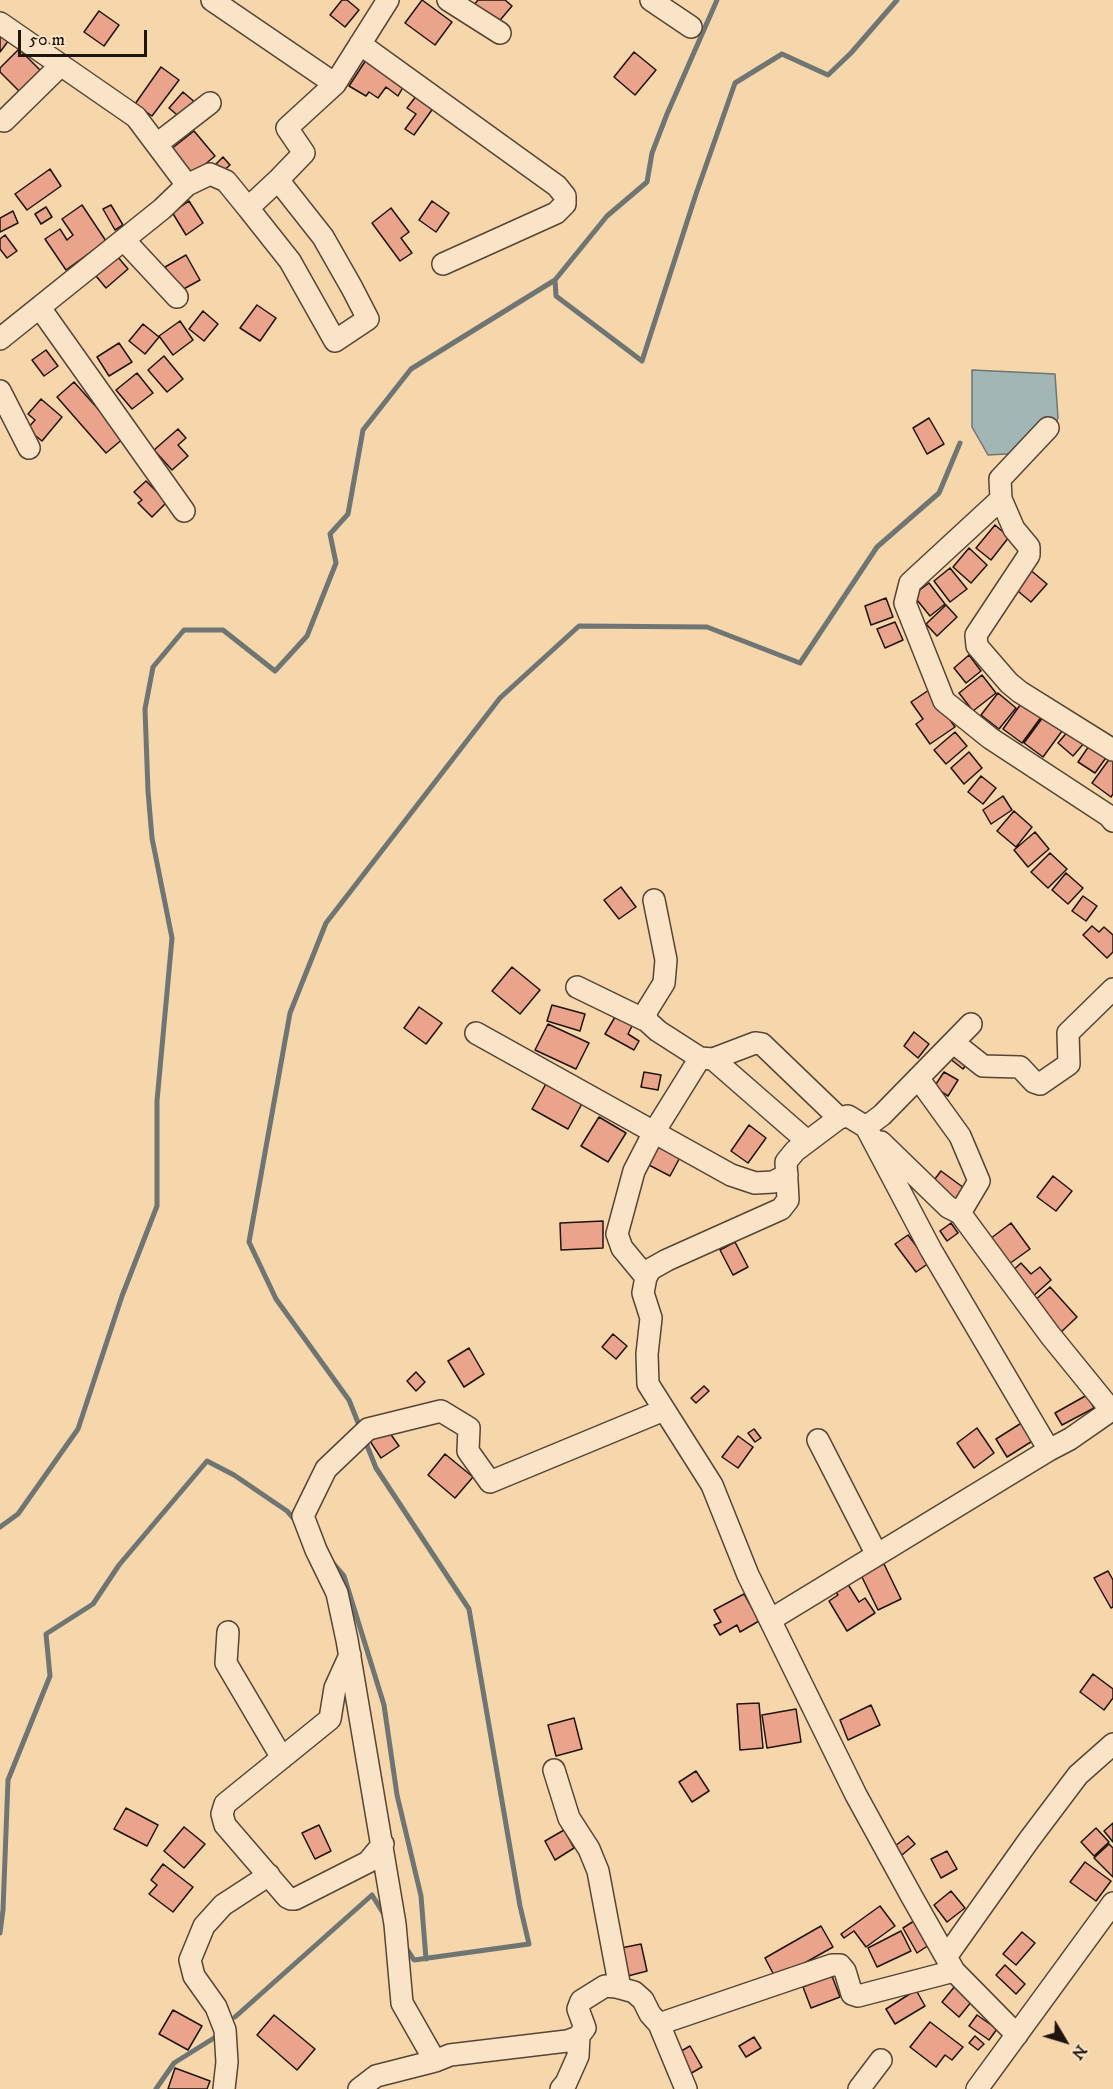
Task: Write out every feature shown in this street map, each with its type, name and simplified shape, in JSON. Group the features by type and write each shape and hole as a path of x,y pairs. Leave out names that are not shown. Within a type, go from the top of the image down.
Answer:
{"street":[{"path":"212,0 335,84"},
{"path":"248,208 304,153 287,128 335,84 388,0"},
{"path":"448,0 500,33"},
{"path":"651,0 691,27"},
{"path":"0,23 136,117 187,185"},
{"path":"360,44 557,186 565,196 565,204 556,213 443,264"},
{"path":"4,121 61,65"},
{"path":"157,144 210,103"},
{"path":"0,339 162,209 187,185 210,174 226,181 290,261 335,341 368,319 323,237 278,180"},
{"path":"124,240 177,297"},
{"path":"40,308 184,511"},
{"path":"0,391 29,448"},
{"path":"1048,428 1000,479 1001,499 1014,529 1029,547 1029,555 976,636 977,646 1009,683 1020,692 1113,750"},
{"path":"1001,499 910,583 905,603 944,701 990,738 1109,816 1113,821"},
{"path":"647,1022 646,1012 664,983 666,960 654,900"},
{"path":"577,987 647,1022 658,1031 707,1058 807,1141"},
{"path":"954,1043 983,1066 1020,1067 1034,1082 1040,1084 1069,1064 1068,1033 1113,989"},
{"path":"866,1126 882,1115 971,1024"},
{"path":"476,1033 731,1175 755,1183 773,1182 787,1174"},
{"path":"646,1278 622,1248 617,1233 634,1171 654,1132 707,1058 756,1043 762,1044 838,1118"},
{"path":"918,1078 960,1136 979,1180 960,1213"},
{"path":"770,1620 1070,1439 1112,1409 1050,1335 960,1213 948,1207 927,1188 866,1126 848,1116 838,1118 795,1151 786,1162 788,1200 782,1209 651,1269 646,1278 643,1293 651,1318 647,1354 648,1384 712,1485 748,1575 770,1620 856,1795 950,1964 1017,2035"},
{"path":"866,1126 931,1251 1049,1450"},
{"path":"435,2061 402,2003 395,1924 350,1655 337,1593 316,1550 303,1516 326,1468 368,1429 441,1411 469,1428 468,1451 490,1482 664,1410"},
{"path":"818,1440 877,1555"},
{"path":"228,1632 226,1663 282,1758"},
{"path":"350,1655 335,1688 330,1719 225,1804 222,1814 225,1825 286,1897 294,1899 368,1862 383,1844"},
{"path":"659,2024 832,1965 840,1965 845,1971 852,1994 858,1996 950,1964 1029,1840 1078,1775 1113,1744"},
{"path":"554,1770 569,1818 589,1849 598,1871 620,1988"},
{"path":"224,2089 225,2030 216,2007 194,1976 190,1960 204,1926 223,1905 269,1875"},
{"path":"977,2089 1113,1903"},
{"path":"359,2089 376,2076 450,2055 567,2041 579,2036 585,2028 578,2009 582,2001 605,1986 634,1992 643,2000 650,2014 659,2024 687,2089"},
{"path":"561,2089 578,2056 579,2036"},
{"path":"859,2089 881,2060"}],"shaded area":[{"path":"972,370 1055,374 1058,418 1041,452 988,455 972,427"}],"building":[{"path":"342,0 347,0 359,10 345,27 330,15"},
{"path":"422,0 452,22 435,45 405,23"},
{"path":"478,0 505,0 512,6 496,25 473,6"},
{"path":"99,11 119,25 104,46 84,32"},
{"path":"0,34 9,40 0,52"},
{"path":"19,49 41,71 20,92 0,72 0,68"},
{"path":"634,52 656,70 635,95 614,77"},
{"path":"368,57 406,82 398,96 386,87 378,98 369,92 366,96 349,86"},
{"path":"161,67 179,80 152,116 135,104"},
{"path":"183,92 197,104 183,120 169,108"},
{"path":"417,95 434,107 414,135 405,129 416,114 407,108"},
{"path":"194,131 215,156 191,176 170,150"},
{"path":"223,157 230,165 220,174 213,167"},
{"path":"50,169 61,186 27,210 15,194"},
{"path":"189,201 203,223 186,235 172,212"},
{"path":"432,201 449,213 436,232 419,220"},
{"path":"82,205 106,241 66,270 45,239 60,229 67,240 73,235 62,219"},
{"path":"111,205 123,225 115,230 103,209"},
{"path":"46,207 52,217 41,224 35,214"},
{"path":"391,208 409,232 401,238 412,253 400,261 372,223"},
{"path":"13,211 18,223 0,232 0,218"},
{"path":"5,235 17,251 7,258 0,249 0,239"},
{"path":"186,255 200,280 180,291 165,267"},
{"path":"117,256 128,269 106,288 96,276"},
{"path":"257,305 276,318 260,341 240,328"},
{"path":"203,311 218,324 204,341 189,329"},
{"path":"180,321 193,340 173,355 159,336"},
{"path":"143,324 159,337 145,354 129,341"},
{"path":"119,343 132,362 109,376 97,357"},
{"path":"46,350 58,366 44,376 32,360"},
{"path":"164,356 183,379 167,392 148,370"},
{"path":"137,373 153,393 132,409 116,390"},
{"path":"74,382 124,438 106,453 57,397"},
{"path":"41,399 62,417 42,441 27,429 35,420 28,414"},
{"path":"929,418 944,444 927,454 913,428"},
{"path":"178,429 186,438 178,445 188,456 172,470 154,450"},
{"path":"146,481 167,502 152,517 138,503 142,500 134,492"},
{"path":"995,525 1009,537 991,560 976,548"},
{"path":"969,548 987,565 971,583 953,567"},
{"path":"950,568 967,589 950,602 934,581"},
{"path":"1028,568 1047,584 1031,602 1013,587"},
{"path":"929,583 945,604 930,616 913,595"},
{"path":"886,598 893,617 871,625 865,606"},
{"path":"946,605 957,617 937,636 926,624"},
{"path":"895,622 903,640 885,648 877,629"},
{"path":"969,655 981,671 966,683 954,668"},
{"path":"982,675 996,693 973,711 959,693"},
{"path":"929,690 955,727 930,744 916,724 923,719 911,702"},
{"path":"998,693 1016,708 999,729 981,715"},
{"path":"1023,701 1042,716 1022,743 1003,729"},
{"path":"1046,713 1065,727 1043,757 1024,743"},
{"path":"1069,730 1085,742 1073,756 1058,743"},
{"path":"955,732 967,746 946,764 934,750"},
{"path":"1091,743 1108,755 1095,773 1078,762"},
{"path":"969,752 982,768 964,784 951,768"},
{"path":"1113,754 1113,794 1111,797 1092,783"},
{"path":"981,776 996,788 983,804 968,792"},
{"path":"1003,796 1012,810 991,824 983,810"},
{"path":"1014,811 1032,827 1016,847 997,831"},
{"path":"1035,832 1049,849 1028,867 1014,850"},
{"path":"1050,853 1067,869 1048,888 1031,872"},
{"path":"1066,873 1083,888 1068,904 1052,890"},
{"path":"621,887 636,907 619,919 604,900"},
{"path":"1083,896 1097,906 1086,921 1072,911"},
{"path":"1092,926 1099,932 1104,927 1113,935 1113,952 1107,958 1083,935"},
{"path":"512,967 540,990 520,1014 492,991"},
{"path":"552,1005 585,1014 580,1031 547,1021"},
{"path":"419,1007 442,1023 426,1044 404,1028"},
{"path":"618,1012 634,1022 628,1034 639,1041 634,1050 605,1034"},
{"path":"548,1024 589,1043 576,1069 535,1050"},
{"path":"914,1032 929,1044 918,1058 904,1046"},
{"path":"957,1048 971,1058 963,1069 949,1058"},
{"path":"644,1072 661,1075 658,1090 641,1087"},
{"path":"944,1072 958,1080 948,1096 934,1087"},
{"path":"547,1082 583,1102 568,1129 532,1109"},
{"path":"599,1117 626,1133 608,1162 581,1146"},
{"path":"749,1125 766,1138 748,1163 731,1151"},
{"path":"661,1138 684,1150 670,1176 647,1164"},
{"path":"941,1171 964,1188 952,1205 928,1188"},
{"path":"1053,1176 1072,1191 1056,1211 1037,1197"},
{"path":"603,1221 603,1248 561,1250 560,1223"},
{"path":"951,1223 958,1233 947,1241 940,1231"},
{"path":"1011,1223 1030,1249 1009,1264 990,1239"},
{"path":"908,1235 929,1263 916,1272 895,1244"},
{"path":"735,1242 748,1267 733,1275 720,1250"},
{"path":"1021,1263 1031,1274 1040,1267 1051,1280 1031,1298 1010,1273"},
{"path":"1050,1287 1077,1317 1060,1333 1033,1302"},
{"path":"613,1334 627,1346 616,1359 602,1347"},
{"path":"469,1348 484,1374 464,1387 448,1361"},
{"path":"416,1372 425,1382 416,1391 407,1381"},
{"path":"704,1386 709,1391 696,1403 691,1398"},
{"path":"1087,1395 1094,1408 1062,1425 1055,1413"},
{"path":"1023,1422 1034,1440 1007,1457 996,1439"},
{"path":"385,1426 399,1446 381,1458 368,1438"},
{"path":"977,1428 994,1453 974,1468 957,1443"},
{"path":"754,1429 761,1438 755,1442 748,1433"},
{"path":"738,1436 753,1447 738,1468 722,1457"},
{"path":"445,1454 473,1477 455,1498 428,1475"},
{"path":"883,1562 901,1599 878,1610 860,1573"},
{"path":"1108,1571 1113,1580 1113,1607 1111,1608 1094,1578"},
{"path":"844,1578 859,1602 865,1598 875,1613 847,1631 829,1601 838,1595 832,1586"},
{"path":"744,1594 759,1621 740,1632 737,1625 720,1635 714,1625 721,1622 714,1610"},
{"path":"1093,1674 1113,1689 1113,1698 1104,1710 1080,1692"},
{"path":"759,1703 763,1748 740,1750 737,1704"},
{"path":"871,1705 880,1725 848,1740 840,1720"},
{"path":"796,1709 801,1742 767,1748 762,1715"},
{"path":"574,1718 582,1749 556,1756 548,1725"},
{"path":"696,1771 709,1791 692,1802 679,1782"},
{"path":"126,1808 158,1825 147,1846 114,1829"},
{"path":"1113,1823 1113,1842 1104,1831"},
{"path":"319,1825 331,1851 315,1859 302,1833"},
{"path":"184,1827 205,1844 184,1868 164,1851"},
{"path":"1096,1828 1109,1842 1094,1856 1081,1842"},
{"path":"564,1830 574,1848 555,1860 545,1841"},
{"path":"908,1836 915,1844 902,1855 895,1846"},
{"path":"1109,1844 1113,1848 1113,1877 1094,1858"},
{"path":"947,1851 957,1869 941,1878 931,1859"},
{"path":"1085,1862 1111,1881 1096,1901 1070,1882"},
{"path":"163,1864 193,1887 173,1912 149,1894 157,1885 151,1880"},
{"path":"951,1891 965,1908 947,1922 934,1905"},
{"path":"880,1906 895,1926 866,1947 854,1931 844,1938 841,1934"},
{"path":"917,1919 932,1943 917,1953 903,1928"},
{"path":"821,1926 833,1947 776,1979 765,1958"},
{"path":"901,1931 911,1951 877,1967 868,1948"},
{"path":"1022,1932 1035,1943 1016,1965 1003,1954"},
{"path":"641,1944 647,1971 628,1976 621,1948"},
{"path":"1005,1965 1025,1984 1016,1994 996,1975"},
{"path":"832,1976 840,1997 811,2008 803,1987"},
{"path":"955,1986 972,2001 959,2017 942,2002"},
{"path":"916,1990 925,2006 895,2024 886,2009"},
{"path":"173,2010 202,2026 188,2050 159,2034"},
{"path":"274,2015 315,2049 297,2070 257,2035"},
{"path":"977,2015 997,2029 989,2040 969,2026"},
{"path":"930,2022 963,2047 952,2060 945,2055 936,2067 910,2047"},
{"path":"975,2036 984,2044 978,2050 969,2043"},
{"path":"754,2037 761,2048 746,2057 739,2046"},
{"path":"690,2046 702,2067 688,2075 676,2054"},
{"path":"175,2068 210,2081 207,2089 168,2089"}],"waterway":[{"path":"717,0 667,114 652,153 647,182 607,216 555,280 556,296 642,361 735,83 782,54 828,75 851,53 897,0"},
{"path":"0,1527 18,1514 78,1429 122,1296 157,1206 157,1101 172,938 152,838 148,791 145,709 153,667 184,630 223,630 275,671 307,636 336,563 330,534 348,514 363,430 411,369 555,280"},
{"path":"361,1430 349,1400 276,1299 249,1242 290,1013 326,923 500,698 579,626 707,627 800,663 877,547 939,493 960,443"},
{"path":"364,1438 376,1468 469,1609 520,1906 529,1944 414,1960 405,1946"},
{"path":"0,1933 8,1780 50,1676 46,1634 93,1604 119,1565 207,1461 234,1475 287,1511 296,1521"},
{"path":"332,1562 344,1576 384,1705 397,1795 421,1896 426,1959"},
{"path":"235,2017 372,1895 385,1916"},
{"path":"156,2089 174,2063 214,2038"}]}
